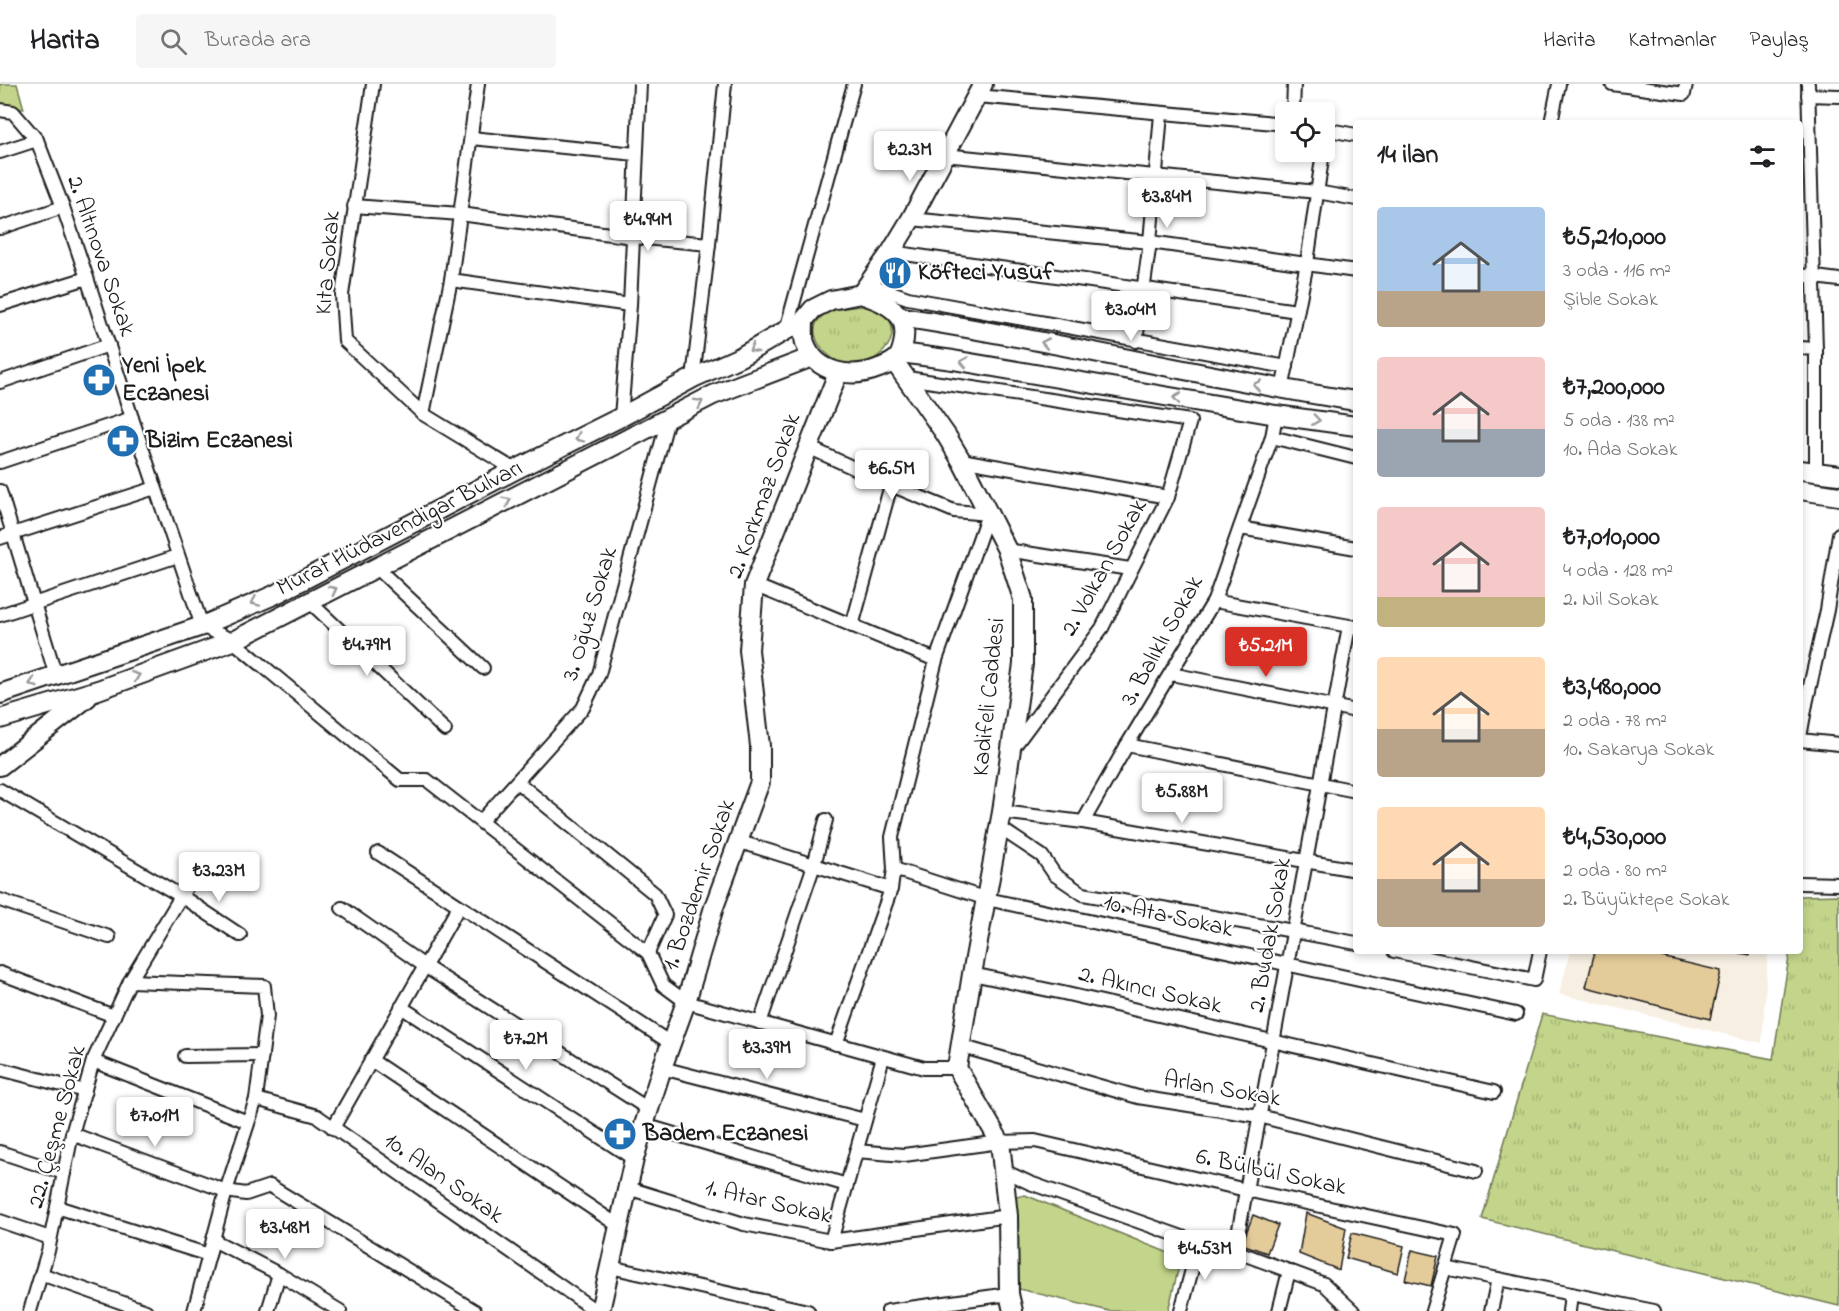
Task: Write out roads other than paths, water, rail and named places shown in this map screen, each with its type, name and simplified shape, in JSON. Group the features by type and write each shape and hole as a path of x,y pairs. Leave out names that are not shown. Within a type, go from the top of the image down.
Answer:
{"main road":[{"path":"980,90 911,219 864,289 831,300 813,309 804,321 804,342 812,357 838,373 874,370 897,357 953,360 1276,415 1353,426"},
{"path":"864,289 901,317 958,326 1282,390 1353,401"},
{"path":"897,357 905,333 901,317"},
{"name":"Murat Hüdavendigar Bulvarı","path":"0,694 202,626 274,595 693,378 740,357 804,321"},
{"name":"Murat Hüdavendigar Bulvarı","path":"0,719 98,690 232,641 713,395 812,357"},
{"name":"Kadifeli Caddesi","path":"897,357 907,378 961,460 1007,550 1023,598 1023,664 1001,820 957,1068"},
{"name":"2. Korkmaz Sokak","path":"760,782 760,746 749,650 754,585 838,373"},
{"path":"1808,471 1839,475"},
{"path":"1803,490 1839,496"},
{"path":"0,766 98,690"},
{"name":"1. Bozdemir Sokak","path":"598,1311 634,1159 662,1068 686,1002 714,907 760,782"},
{"path":"957,1068 1000,1142 1015,1306"}],"street":[{"name":"Kıta Sokak","path":"373,84 342,296 345,341 423,414 515,470"},
{"path":"423,414 451,280 478,84"},
{"path":"621,417 630,305 640,84"},
{"path":"693,378 725,84"},
{"path":"786,330 854,84"},
{"path":"1293,102 1294,84"},
{"path":"1552,120 1559,84"},
{"path":"1612,84 1684,94 1686,84"},
{"path":"980,90 1161,114 1275,123"},
{"path":"1808,471 1816,349 1814,276 1805,187 1808,90 1839,96"},
{"name":"2. Altınova Sokak","path":"0,110 13,112 37,140 63,207 202,626"},
{"path":"1136,341 1145,290 1161,114"},
{"path":"1335,133 1353,135"},
{"path":"471,138 636,154"},
{"path":"0,152 37,140"},
{"path":"944,156 1317,192 1353,198"},
{"path":"1282,390 1307,264 1322,162"},
{"path":"354,206 460,214 633,237 709,244"},
{"path":"0,228 63,207"},
{"path":"911,219 1150,242 1353,271"},
{"path":"891,252 1297,311"},
{"path":"1803,275 1839,280"},
{"path":"0,305 87,278"},
{"path":"451,280 630,305"},
{"path":"864,289 1136,341 1287,367"},
{"path":"0,382 109,345"},
{"path":"1803,348 1816,349"},
{"name":"2. Volkan Sokak","path":"907,378 1190,422 1167,497 1102,628 1010,751"},
{"name":"3. Balıklı Sokak","path":"1083,822 1214,601 1272,437 1276,415"},
{"path":"0,462 132,418"},
{"name":"3. Oğuz Sokak","path":"481,821 583,708 599,674 668,419"},
{"path":"1272,437 1353,457"},
{"path":"808,447 954,511 987,514 936,660 892,837 894,868 891,889 836,1044"},
{"path":"961,460 1167,497"},
{"path":"852,626 891,485"},
{"path":"0,538 155,488"},
{"path":"0,491 56,676"},
{"path":"1240,528 1353,547"},
{"path":"1803,703 1833,611 1839,534"},
{"path":"1007,550 1130,569"},
{"path":"0,615 178,556"},
{"path":"377,568 483,668"},
{"path":"754,585 936,660"},
{"path":"1214,601 1352,626"},
{"path":"310,602 445,730"},
{"path":"202,626 232,641 400,780 427,780 481,821 648,953 663,985 686,1002 924,1068 957,1068"},
{"name":"2. Budak Sokak","path":"1235,1251 1319,785 1352,626"},
{"path":"1171,674 1353,710"},
{"path":"1803,738 1839,744"},
{"path":"1127,745 1353,791"},
{"path":"517,782 655,894 665,915 648,953"},
{"path":"0,790 181,896 240,935"},
{"path":"760,1023 814,865 826,820"},
{"path":"1001,820 1083,822 1353,869"},
{"path":"1001,820 1042,856 1055,875 1083,894 1353,942"},
{"path":"737,842 891,889"},
{"path":"378,853 672,1044"},
{"name":"22. Çeşme Sokak","path":"30,1311 50,1238 72,1134 93,1060 130,981 198,868"},
{"name":"10. Ata Sokak","path":"894,868 987,898 1516,1014"},
{"path":"1803,884 1839,884"},
{"path":"0,900 109,937"},
{"path":"333,1128 459,906"},
{"path":"342,908 647,1118 847,1185"},
{"path":"1408,954 1534,980 1539,954"},
{"path":"0,973 114,1016"},
{"name":"2. Akıncı Sokak","path":"972,974 1494,1092"},
{"path":"130,981 264,986 267,1016 256,1100 226,1191 194,1311"},
{"path":"401,1007 634,1159"},
{"name":"Arlan Sokak","path":"960,1046 1138,1097 1259,1116 1476,1171"},
{"path":"185,1056 262,1055"},
{"path":"831,1241 883,1056"},
{"path":"93,1060 248,1122"},
{"path":"371,1060 619,1226"},
{"path":"662,1068 865,1120"},
{"path":"0,1069 85,1091"},
{"name":"10. Alan Sokak","path":"256,1100 317,1116 598,1311"},
{"path":"72,1134 226,1191 246,1194 270,1186 475,1311"},
{"name":"6. Bülbül Sokak","path":"856,1151 904,1155 1000,1142 1035,1141 1455,1235 1432,1311"},
{"path":"0,1152 64,1173"},
{"path":"1004,1171 1030,1183 1199,1243 1235,1251 1323,1284 1353,1311"},
{"name":"1. Atar Sokak","path":"628,1188 744,1224 831,1241 1008,1216"},
{"path":"57,1207 209,1255"},
{"path":"0,1221 50,1238"},
{"path":"213,1240 279,1274 340,1311"},
{"path":"1181,1311 1199,1243"},
{"path":"610,1267 808,1311"},
{"path":"1444,1268 1654,1311"},
{"path":"1279,1311 1289,1271"},
{"path":"41,1274 146,1311"},
{"path":"268,1311 279,1274"},
{"path":"1491,1311 1498,1279"},
{"path":"1569,1311 1571,1294"},
{"path":"888,1311 1015,1306"}],"place":[{"name":"Köfteci Yusuf","path":"895,273"},
{"name":"Yeni İpek Eczanesi","path":"99,380"},
{"name":"Bizim Eczanesi","path":"123,441"},
{"name":"Badem Eczanesi","path":"620,1134"}]}
